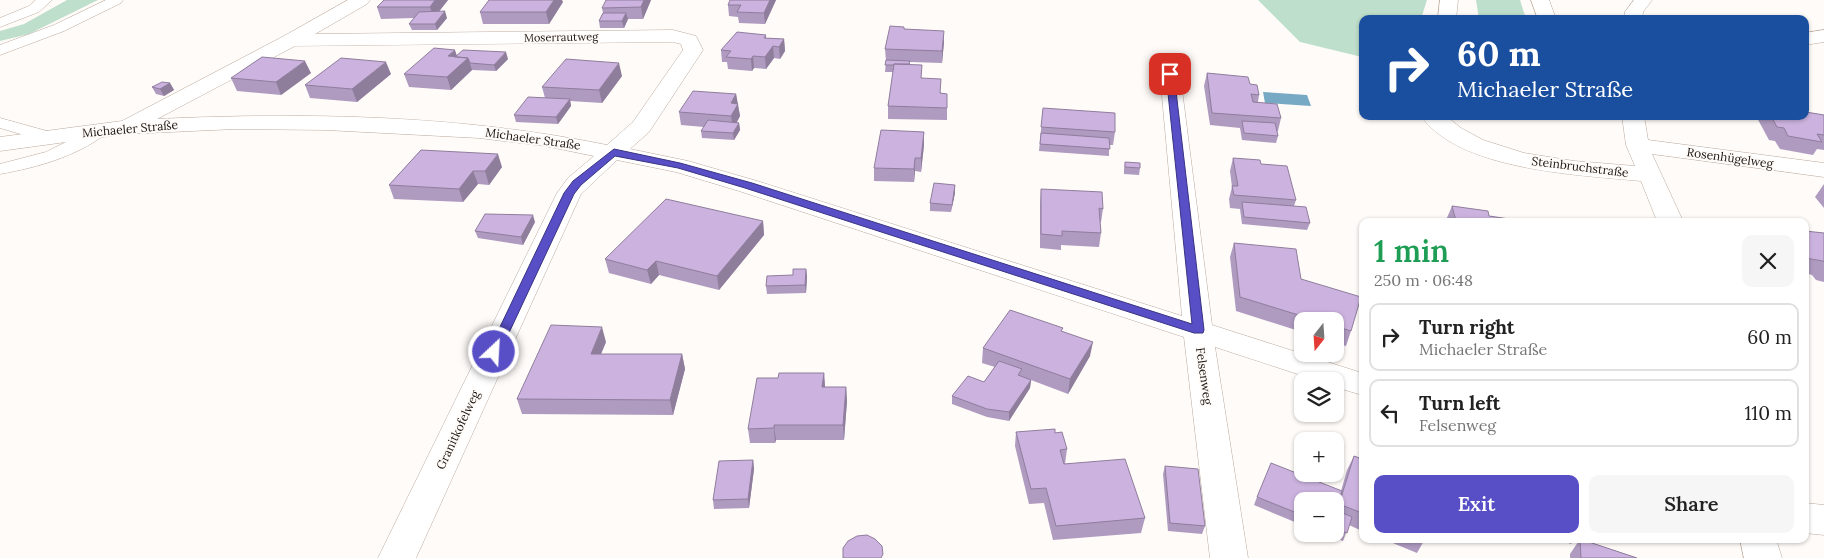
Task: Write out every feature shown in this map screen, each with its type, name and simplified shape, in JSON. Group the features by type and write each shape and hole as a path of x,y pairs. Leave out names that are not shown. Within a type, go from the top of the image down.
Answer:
{"street":[{"name":"Moserrautweg","path":"125,127 291,40 361,0"},
{"path":"1447,15 1449,0"},
{"path":"1540,0 1546,15"},
{"path":"1634,15 1643,0"},
{"name":"Moserrautweg","path":"291,40 673,36 689,40 693,50 641,127 614,152"},
{"path":"1809,38 1824,36"},
{"name":"Felsenweg","path":"1170,74 1198,330 1229,558"},
{"name":"Steinbruchstraße","path":"1437,120 1453,133 1484,148 1530,162 1648,175"},
{"name":"Steinbruchstraße","path":"1634,120 1637,145 1648,175 1669,218"},
{"name":"Michaeler Straße","path":"0,144 125,127 236,122 326,123 478,131 545,139 680,166 748,186 1359,383"},
{"name":"Rosenhügelweg","path":"1637,145 1824,170"},
{"name":"Granitkofelweg","path":"397,558 569,193 577,183 614,152"},
{"path":"1809,518 1824,520"},
{"path":"1759,543 1763,558"}],"lane":[{"path":"0,23 34,9 45,0"},
{"path":"0,50 90,15 116,0"},
{"path":"0,123 48,136"},
{"path":"0,170 46,160 68,151 100,130"}],"green space":[{"path":"67,0 98,0 29,34 0,41 0,31 24,24"},
{"path":"1258,0 1427,0 1422,15 1359,15 1359,56 1300,42"},
{"path":"1476,0 1520,0 1525,15 1478,15"}],"water":[{"path":"1263,92 1307,95 1311,106 1265,103"}],"building":[{"path":"384,0 435,0 430,7 377,7"},
{"path":"489,0 554,0 546,12 480,12"},
{"path":"606,0 644,0 641,7 602,8"},
{"path":"730,0 770,0 764,13 737,12 741,5 728,5"},
{"path":"445,11 435,24 409,24 419,12"},
{"path":"603,13 626,13 622,21 599,21"},
{"path":"890,26 904,27 904,29 944,31 942,51 885,49"},
{"path":"737,32 766,35 764,38 784,39 779,47 773,46 765,57 753,56 751,59 726,57 731,51 721,50"},
{"path":"434,48 455,50 448,56 468,58 447,77 404,74"},
{"path":"463,50 506,52 494,65 470,63 468,58 455,57"},
{"path":"262,57 305,61 276,82 231,78"},
{"path":"341,58 386,62 352,89 305,85"},
{"path":"566,59 619,63 599,90 542,87"},
{"path":"886,60 910,61 909,64 885,65"},
{"path":"894,64 922,65 921,78 941,79 940,93 947,94 947,108 888,106"},
{"path":"1207,73 1248,77 1250,84 1257,85 1259,95 1251,94 1253,102 1277,104 1281,118 1212,113"},
{"path":"162,82 170,83 160,89 152,87"},
{"path":"693,91 736,94 731,103 738,104 731,116 679,112"},
{"path":"528,97 570,99 556,117 514,115"},
{"path":"1043,108 1115,113 1115,132 1041,127"},
{"path":"1809,112 1824,115 1824,135 1817,134 1822,142 1788,136 1784,128 1777,127 1773,120 1809,120"},
{"path":"708,120 739,123 733,133 701,131"},
{"path":"1242,121 1275,123 1278,136 1244,133"},
{"path":"881,130 924,132 921,158 915,158 914,169 874,168"},
{"path":"1041,133 1109,138 1110,149 1040,144"},
{"path":"421,150 498,154 485,171 473,171 459,189 389,185"},
{"path":"1233,158 1260,160 1261,164 1287,166 1296,200 1234,195 1232,186 1238,186"},
{"path":"1125,162 1140,163 1140,168 1125,167"},
{"path":"934,183 955,185 952,205 930,203"},
{"path":"1041,189 1102,192 1103,209 1099,208 1101,233 1062,231 1062,236 1041,234"},
{"path":"666,199 763,221 717,276 656,261 647,270 605,259"},
{"path":"1242,202 1306,207 1310,223 1244,217"},
{"path":"1452,206 1488,211 1489,216 1503,218 1455,218"},
{"path":"485,214 533,215 521,237 475,231"},
{"path":"1809,231 1824,233 1823,261 1809,259"},
{"path":"1234,243 1296,249 1301,279 1359,296 1359,304 1351,331 1344,329 1344,312 1294,312 1294,314 1240,297"},
{"path":"793,269 806,269 805,285 766,286 767,276 793,275"},
{"path":"1010,310 1063,328 1061,331 1093,342 1070,379 983,348"},
{"path":"551,325 602,327 591,354 682,354 670,400 517,399"},
{"path":"999,361 1022,369 1018,375 1031,380 1009,412 987,409 952,396 968,376 984,382"},
{"path":"779,373 824,373 822,387 846,387 843,425 774,425 774,428 748,429 757,378 778,378"},
{"path":"1055,429 1055,433 1062,432 1067,449 1060,450 1064,464 1125,459 1145,518 1056,526 1046,488 1031,489 1016,432"},
{"path":"1354,456 1359,458 1359,512 1344,506 1343,492"},
{"path":"753,460 748,499 713,500 719,461"},
{"path":"1271,463 1294,472 1294,482 1319,482 1342,491 1294,492 1294,512 1257,497"},
{"path":"1165,466 1198,469 1205,526 1170,523"},
{"path":"1344,514 1352,517 1347,533 1344,532"},
{"path":"867,535 875,539 882,546 883,554 881,558 843,558 843,548 848,541 857,536"},
{"path":"1580,543 1592,543 1637,558 1581,558"}],"route":[{"path":"494,352 569,193 577,183 614,152 680,166 748,186 1198,330 1170,74"}]}
